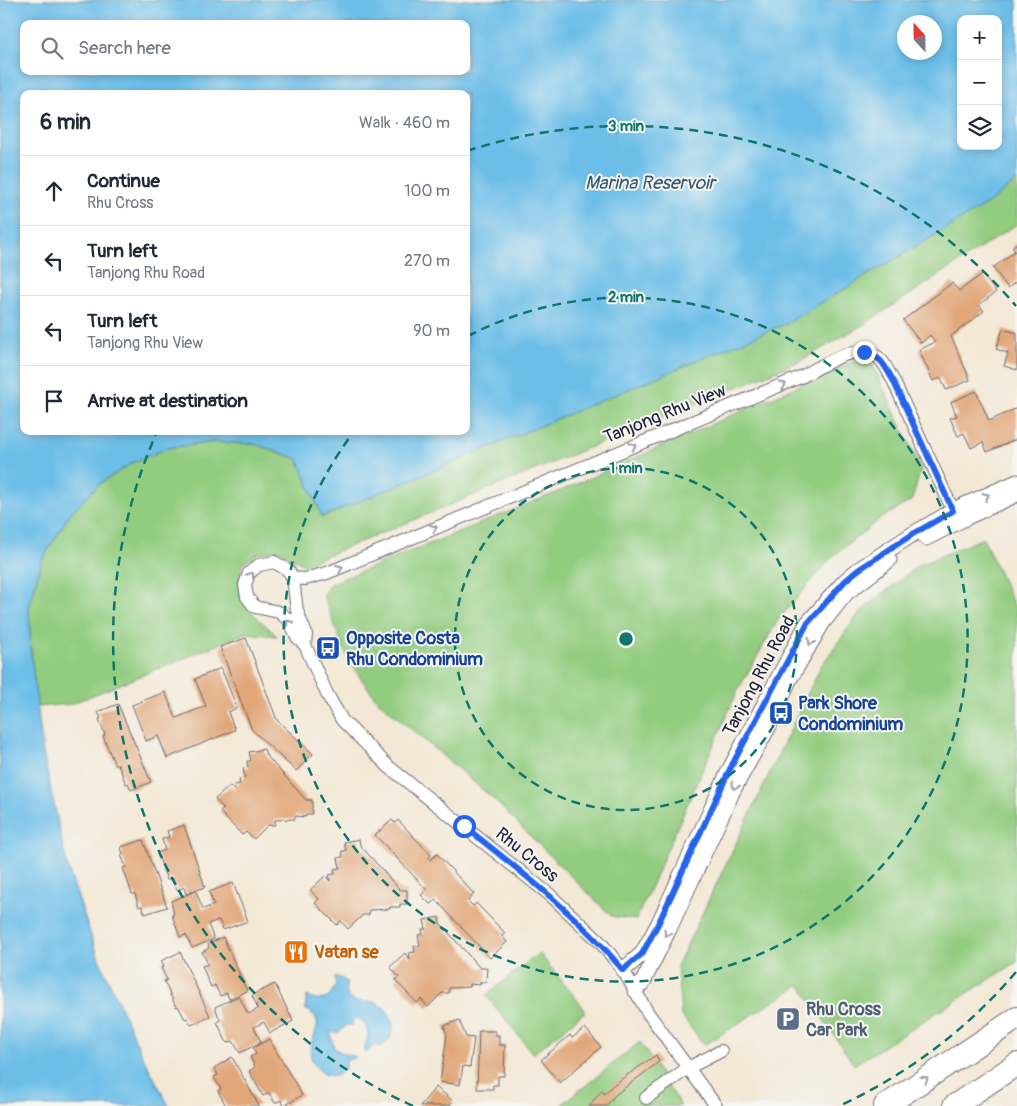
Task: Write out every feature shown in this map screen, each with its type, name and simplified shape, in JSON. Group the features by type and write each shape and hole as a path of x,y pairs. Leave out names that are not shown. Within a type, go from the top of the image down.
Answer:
{"highway":[{"path":"884,1106 1017,1018"},
{"path":"954,1106 1017,1064"}],"street":[{"name":"Tanjong Rhu View","path":"293,578 305,579 327,573 785,384 842,355 864,352 875,355 882,362 893,380 956,516"},
{"name":"Tanjong Rhu Road","path":"635,990 643,982 668,931 734,788 770,724 790,680 823,622 846,593 888,561 956,516 1017,482"},
{"name":"Tanjong Rhu Road","path":"623,970 642,954 659,922 730,769 807,624 845,581 858,570 913,534 1017,494"},
{"name":"Rhu Cross","path":"305,645 306,634 297,611 293,578 288,570 274,562 259,564 250,573 245,585 247,597 255,607 278,612 290,621 297,637 305,645 326,694 342,720 389,767 550,895 601,943 623,970 648,1012 716,1106"},
{"path":"646,1098 688,1068 721,1051"}],"green space":[{"path":"1017,180 1017,224 868,322 800,361 304,565 278,550 257,554 242,564 238,587 246,607 277,636 246,633 71,704 37,707 31,654 29,608 42,560 70,514 99,484 132,463 167,448 213,442 255,444 298,459 322,517 787,323 992,201"},
{"path":"871,361 921,469 912,500 880,519 832,557 778,620 738,690 636,920 611,916 490,796 377,700 349,662 323,595 330,584 565,489 852,362"},
{"path":"983,538 1017,612 1017,962 854,1065 800,985 704,1045 681,1015 677,966 821,666 860,612 917,566"},
{"path":"539,953 586,1011 533,1054 486,995"},
{"path":"640,1042 681,1106 560,1106"}],"water":[{"name":"Marina Reservoir","path":"0,0 1017,0 1017,180 992,201 787,323 322,517 298,459 255,444 213,442 167,448 132,463 99,484 70,514 42,560 29,608 31,654 43,753 67,865 99,959 142,1055 169,1106 0,1106"},
{"path":"338,977 347,982 346,992 350,998 376,1003 385,1008 392,1020 393,1026 390,1038 386,1043 380,1047 374,1045 368,1052 364,1052 363,1049 368,1035 366,1027 360,1020 355,1018 352,1021 353,1025 347,1025 338,1033 330,1032 334,1048 344,1054 355,1056 355,1058 347,1060 345,1069 335,1076 323,1074 313,1062 310,1054 317,1020 313,1014 305,1009 307,996 319,1000 328,998 336,985 334,978"}],"building":[{"path":"1017,243 1017,281 1008,288 993,268 1015,251 1012,247"},
{"path":"982,274 996,292 979,305 984,311 951,336 970,380 946,390 941,378 933,381 919,350 935,342 930,335 921,343 903,320 952,283 959,291"},
{"path":"1003,329 1017,333 1017,370 1004,366 1008,353 996,349"},
{"path":"976,391 989,421 1017,408 1017,439 987,452 983,442 971,448 964,433 958,436 950,418 957,416 951,402"},
{"path":"246,638 277,720 313,754 296,771 252,730 220,647"},
{"path":"221,668 237,708 228,712 235,730 167,758 158,736 146,741 132,705 165,692 176,718 206,706 195,679"},
{"path":"118,704 151,782 131,790 128,783 126,784 118,764 115,765 103,736 105,735 99,719 101,718 98,712"},
{"path":"264,749 266,755 306,800 312,800 312,814 306,814 306,817 295,816 295,819 275,820 275,825 268,825 254,839 246,832 242,835 220,812 224,809 215,799 230,786 235,791 234,785 240,784 239,779 245,778 243,768 248,767 247,761 251,761 249,752"},
{"path":"392,820 395,823 398,820 431,855 428,858 430,860 437,854 474,894 468,901 473,906 476,903 505,933 502,936 507,942 490,958 436,900 430,904 421,895 427,890 375,835"},
{"path":"184,825 205,887 186,894 184,887 177,890 173,878 167,880 157,853 165,850 162,839 169,837 167,831"},
{"path":"359,839 360,845 400,890 407,890 407,904 400,904 400,907 390,907 390,909 369,910 369,915 363,915 348,929 341,921 337,925 315,903 319,899 310,890 325,876 330,881 329,875 335,874 334,869 340,868 338,858 343,857 342,851 346,851 344,842"},
{"path":"143,840 167,907 145,914 142,906 139,907 135,894 132,894 123,868 126,867 121,855 123,854 121,847"},
{"path":"233,883 248,921 223,930 219,920 208,924 214,939 192,948 186,935 180,937 172,915 174,914 171,901 196,891 203,909 214,905 209,892"},
{"path":"439,917 440,923 480,968 487,968 486,982 480,982 480,985 470,984 470,987 449,988 449,993 442,993 428,1007 421,999 417,1003 395,980 399,977 390,967 405,953 410,959 409,953 415,952 414,946 420,946 418,935 423,934 422,929 426,929 424,920"},
{"path":"223,937 247,991 229,999 227,993 220,996 215,985 211,987 202,966 208,964 202,952 209,948 208,944"},
{"path":"180,952 210,1016 191,1025 187,1018 185,1019 178,1006 176,1007 164,981 167,980 161,968 164,967 161,961"},
{"path":"275,984 293,1021 270,1033 264,1022 254,1027 261,1042 240,1053 233,1041 227,1043 217,1022 220,1020 215,1007 239,996 248,1014 258,1009 252,995"},
{"path":"459,1020 466,1037 474,1038 470,1067 463,1066 460,1085 440,1082 447,1035 444,1026"},
{"path":"585,1028 601,1047 560,1083 541,1060 570,1035 572,1038"},
{"path":"479,1031 495,1031 495,1035 499,1035 499,1045 505,1045 504,1076 498,1076 498,1085 493,1085 493,1089 477,1089"},
{"path":"269,1039 302,1095 284,1106 281,1100 275,1103 269,1093 263,1096 249,1071 255,1067 250,1057 256,1054 253,1048"},
{"path":"656,1055 659,1062 615,1095 606,1106 589,1106 602,1090 604,1094 613,1085"},
{"path":"232,1057 259,1106 226,1106 218,1091 221,1089 214,1077 218,1075 214,1068"},
{"path":"436,1087 453,1101 449,1106 420,1106"}],"place":[{"name":"Opposite Costa Rhu Condominium","path":"328,648"},
{"name":"Park Shore Condominium","path":"781,713"},
{"name":"Vatan se","path":"296,952"},
{"name":"Rhu Cross Car Park","path":"788,1019"}],"route":[{"path":"464,826 550,895 601,943 623,970 642,954 659,922 730,769 807,624 845,581 858,570 913,534 953,511 893,380 882,362 875,355 864,352"}]}
